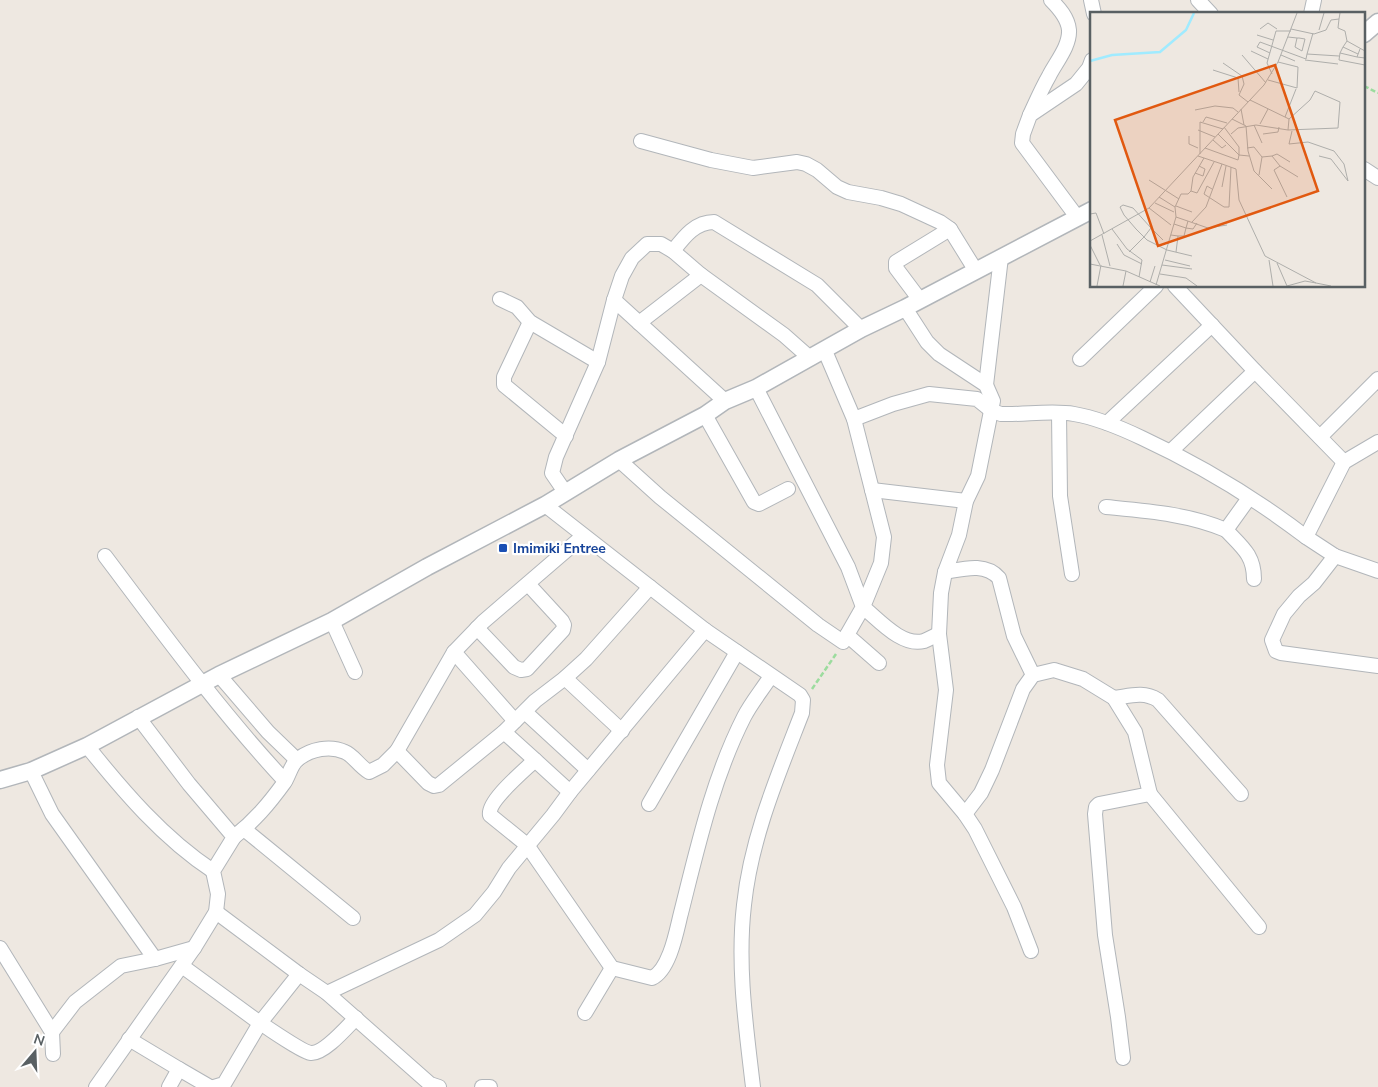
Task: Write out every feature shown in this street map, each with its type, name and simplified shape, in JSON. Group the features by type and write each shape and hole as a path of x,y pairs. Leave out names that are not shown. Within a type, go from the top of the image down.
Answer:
{"street":[{"path":"0,780 31,770 87,746 202,684 332,621 428,567 545,505 619,460 705,415 725,401 756,388 818,355 861,329 905,308 1084,213 1022,143 1023,134 1030,115 1048,77 1063,52 1068,38 1069,29 1061,9 1051,0"},
{"path":"1198,0 1209,12"},
{"path":"1366,32 1378,22"},
{"path":"1030,115 1076,84 1090,64"},
{"path":"641,141 711,160 753,168 797,162 806,164 817,170 837,187 848,192 901,204 940,222 950,229 976,271"},
{"path":"1366,170 1378,178"},
{"path":"674,250 689,232 705,222 714,222 817,285 861,329"},
{"path":"920,300 896,268 896,262 950,229"},
{"path":"564,492 552,474 556,457 598,362 622,276 632,258 647,244 661,244 674,250 701,276 784,335 818,355 854,419 884,537 881,563 863,607 845,638"},
{"path":"986,385 1001,257"},
{"path":"639,323 701,276"},
{"path":"1080,359 1154,288"},
{"path":"1177,288 1344,462"},
{"path":"500,299 517,307 530,322 598,362"},
{"path":"614,300 725,401"},
{"path":"905,308 927,342 939,354 986,385 994,401 978,476 966,502 959,535 945,572 941,593 939,634 946,690 937,766 939,783 975,829 1014,907 1031,951"},
{"path":"530,322 504,377 504,385 566,436"},
{"path":"1107,423 1212,325"},
{"path":"1172,452 1255,371"},
{"path":"1320,437 1378,379"},
{"path":"756,388 848,566 863,607 898,635 911,642 924,641 939,634"},
{"path":"854,419 893,404 929,394 977,399 992,411 1001,414 1073,413 1107,423 1172,452 1275,513 1335,556 1378,571"},
{"path":"1059,413 1060,496 1072,574"},
{"path":"705,415 754,502 759,504 788,489"},
{"path":"1306,537 1344,462 1378,442"},
{"path":"619,460 660,497 818,625 845,638 879,663"},
{"path":"872,490 966,502"},
{"path":"1226,530 1249,498"},
{"path":"545,505 705,630 800,695 803,700 802,713 773,786 755,847 744,904 741,951 744,1009 753,1087"},
{"path":"1106,507 1161,512 1210,523 1226,530 1250,557 1253,564 1254,579"},
{"path":"213,871 239,833 258,816 285,781 296,760 316,750 330,748 347,752 360,767 369,772 383,765 397,751 454,652 477,628 583,536"},
{"path":"105,556 202,684 252,745 285,781"},
{"path":"1335,556 1314,583 1299,596 1284,614 1272,640 1274,647 1276,651 1281,653 1378,666"},
{"path":"945,572 970,568 988,569 999,578 1014,636 1033,675"},
{"path":"477,628 514,667 521,670 526,669 563,630 564,625 528,584"},
{"path":"397,751 428,783 439,786 504,732 535,701 586,659 650,587"},
{"path":"332,621 355,672"},
{"path":"327,992 439,940 475,915 494,892 509,868 527,845 553,816 570,792 705,630"},
{"path":"454,652 520,717 588,770"},
{"path":"648,804 737,652"},
{"path":"965,814 981,793 1002,747 1022,689 1033,675 1054,670 1083,678 1114,698 1135,732 1150,794 1259,927"},
{"path":"220,675 268,732 296,760"},
{"path":"535,760 494,802 490,811 492,818 527,845 612,968 652,978 659,975 668,959 700,838 726,756 744,716 771,676"},
{"path":"565,678 622,730"},
{"path":"1114,698 1148,694 1158,700 1241,794"},
{"path":"138,717 189,784 239,833 353,918"},
{"path":"504,732 570,792"},
{"path":"87,746 122,791 142,811 191,856 213,871 218,894 216,912 194,948 96,1087"},
{"path":"31,770 52,814 155,960"},
{"path":"1123,1058 1104,935 1095,814 1096,807 1099,804 1150,794"},
{"path":"216,912 299,974 327,992 430,1084 439,1087"},
{"path":"0,948 52,1032 52,1054"},
{"path":"52,1032 75,1002 121,966 155,960 194,948"},
{"path":"182,966 260,1024 310,1053 321,1050 356,1018"},
{"path":"585,1013 612,968"},
{"path":"214,1087 224,1084 260,1024 299,974"},
{"path":"129,1039 210,1087"},
{"path":"169,1087 179,1069"},
{"path":"482,1087 490,1087"}],"path":[{"path":"1366,87 1378,93"},
{"path":"803,700 821,677 845,638"}],"place":[{"name":"Imimiki Entree","path":"503,548"}]}
